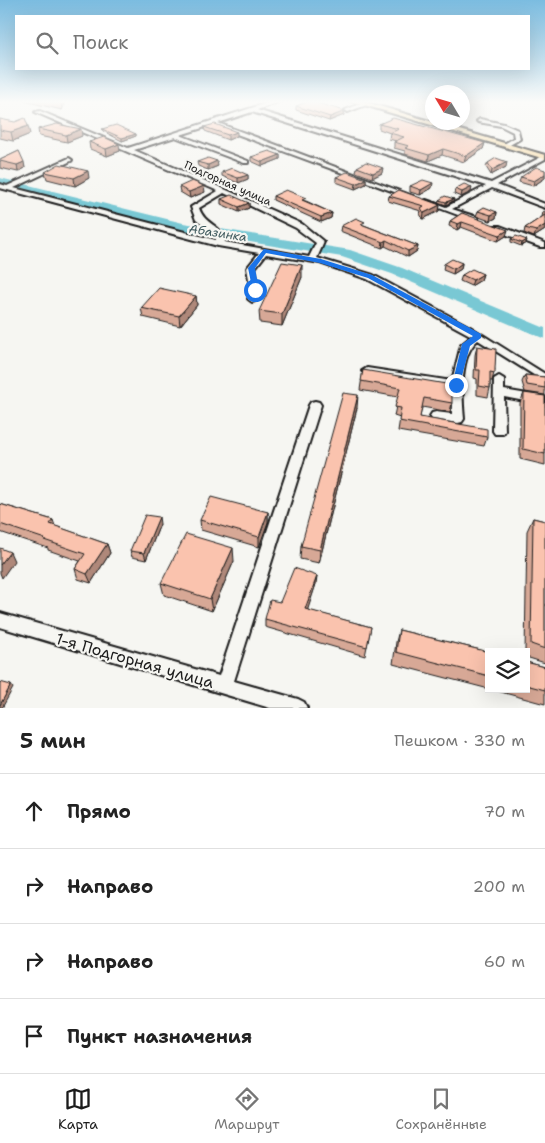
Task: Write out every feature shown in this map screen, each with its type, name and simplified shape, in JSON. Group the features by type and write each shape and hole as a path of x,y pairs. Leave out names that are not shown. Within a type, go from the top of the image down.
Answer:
{"main road":[{"path":"469,134 545,156"},
{"path":"471,134 545,156"}],"street":[{"name":"Подгорная улица","path":"91,134 299,226 320,242 312,259"},
{"path":"129,150 178,134"},
{"path":"243,134 482,222"},
{"path":"328,134 490,185 545,206"},
{"path":"506,144 517,138 516,134"},
{"path":"175,135 246,162"},
{"path":"447,209 545,156"},
{"path":"4,187 69,160"},
{"path":"4,187 221,244 312,259 370,277 478,336 545,379"},
{"path":"221,244 219,233 199,218 195,207 223,191"},
{"path":"490,225 542,244"},
{"path":"252,299 255,290 251,268 264,251"},
{"path":"436,416 458,419 456,385 466,344 478,336"},
{"path":"367,371 456,385"},
{"path":"499,379 499,432"},
{"path":"500,394 545,401"},
{"path":"224,686 315,405"},
{"name":"1-я Подгорная улица","path":"0,620 298,708"}],"building":[{"path":"113,134 136,134 122,138"},
{"path":"394,134 452,134 485,143 466,156 443,149 429,155 405,148 409,146 394,142 404,137"},
{"path":"104,137 119,144 106,149 89,142"},
{"path":"19,151 24,162 17,165 0,161 0,160"},
{"path":"269,151 280,155 262,162 251,157"},
{"path":"208,158 217,161 208,165 197,162"},
{"path":"496,158 507,162 492,170 488,163"},
{"path":"366,162 383,168 373,173 357,167"},
{"path":"59,164 88,171 74,178 45,172"},
{"path":"536,167 545,170 545,174 534,181 521,177"},
{"path":"232,168 248,175 238,178 222,172"},
{"path":"347,172 366,179 356,184 336,177"},
{"path":"423,180 433,183 421,190 410,186"},
{"path":"192,181 204,186 189,192 179,187"},
{"path":"464,184 472,187 462,192 455,189"},
{"path":"286,190 306,198 302,200 332,213 321,217 273,196"},
{"path":"399,190 440,205 424,213 421,208 424,206 389,196"},
{"path":"231,195 249,203 239,207 221,199"},
{"path":"445,196 454,199 446,202 439,200"},
{"path":"484,207 497,212 491,215 478,211"},
{"path":"462,213 508,230 500,235 462,222 458,224 450,221"},
{"path":"545,215 545,225 536,231 525,228"},
{"path":"356,218 365,222 361,224 418,246 408,251 386,240 383,242 341,226"},
{"path":"516,236 527,240 522,243 511,239"},
{"path":"452,259 462,263 454,269 444,264"},
{"path":"282,262 302,265 282,314 259,311"},
{"path":"472,269 483,274 473,280 462,275"},
{"path":"159,288 196,296 179,316 141,308"},
{"path":"477,346 496,349 495,373 490,372 490,388 479,386 480,370 476,370"},
{"path":"363,370 452,385 452,403 424,398 420,417 487,429 487,437 399,421 401,408 395,407 400,388 361,381"},
{"path":"525,375 545,377 545,388 527,385"},
{"path":"343,393 358,395 320,550 301,546"},
{"path":"524,393 545,396 545,454 523,449"},
{"path":"211,497 268,512 259,537 200,520"},
{"path":"0,504 53,520 50,524 107,544 87,574 75,569 85,554 0,524"},
{"path":"145,515 159,517 144,553 130,551"},
{"path":"533,518 545,521 545,649 531,644"},
{"path":"186,534 233,548 210,599 161,583"},
{"path":"0,548 10,552 0,565"},
{"path":"294,568 317,576 305,609 371,627 367,647 265,619 270,600 280,602"},
{"path":"399,630 485,651 485,675 396,652"},
{"path":"530,663 545,667 545,690 530,686"},
{"path":"0,682 11,685 0,705"}],"waterway":[{"name":"Абазинка","path":"0,181 183,227 345,253 397,271 545,334"}],"route":[{"path":"255,290 251,268 264,251 321,261 370,277 478,336 466,344 456,385"}]}
